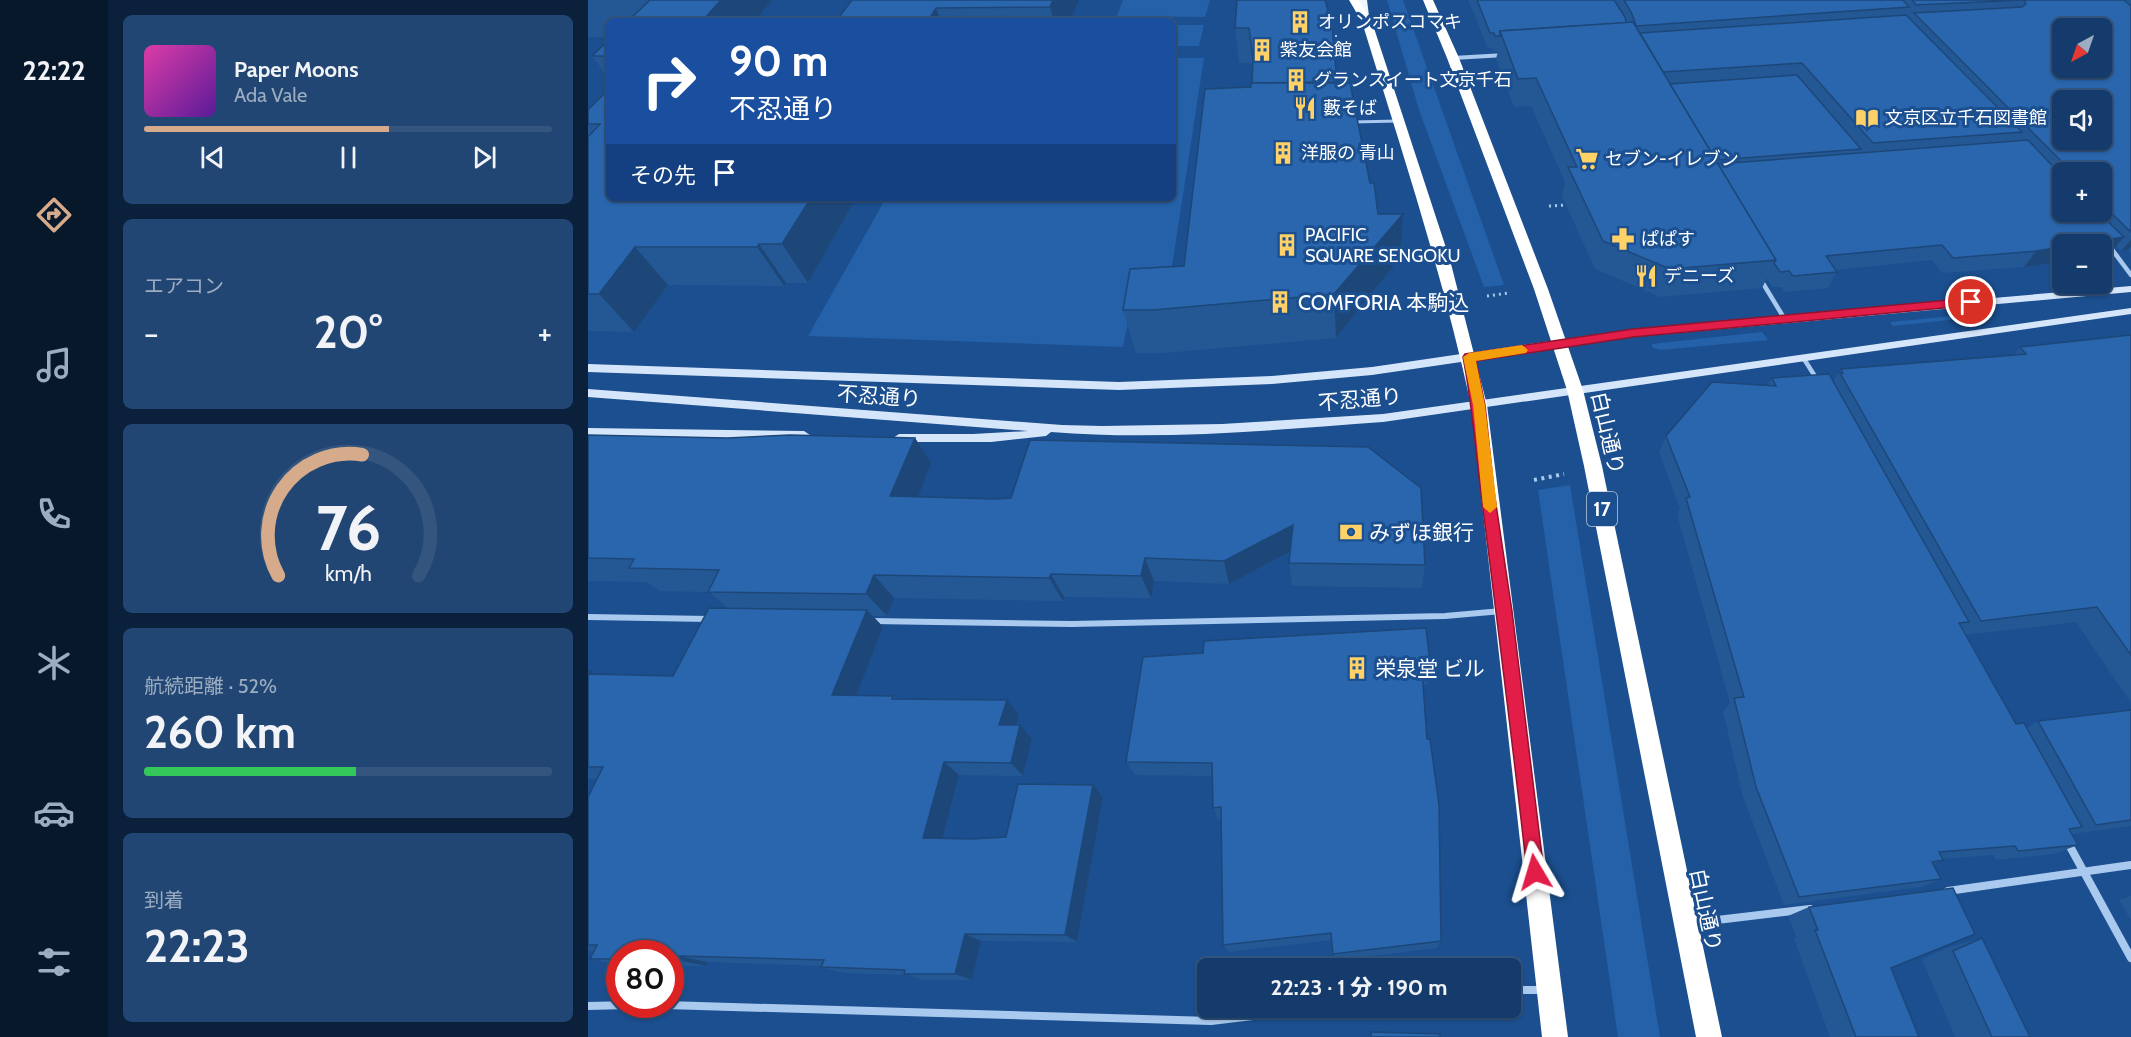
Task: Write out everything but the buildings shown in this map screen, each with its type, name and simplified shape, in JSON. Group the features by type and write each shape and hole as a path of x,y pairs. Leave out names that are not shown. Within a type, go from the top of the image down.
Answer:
{"highway":[{"path":"1354,0 1367,22 1398,121 1469,357 1479,405 1487,491 1505,611 1555,1037"},
{"name":"白山通り","path":"1428,0 1453,58 1541,289 1575,390 1593,466 1709,1037"}],"main road":[{"path":"1363,0 1367,22"},
{"name":"不忍通り","path":"588,369 1119,386 1284,379 1372,371 1633,333 2131,289"},
{"name":"不忍通り","path":"588,393 1062,429 1130,432 1278,426 1383,418 2131,311"},
{"path":"888,437 959,439 1029,435 1062,429"},
{"path":"588,432 818,436"}],"street":[{"path":"1453,58 1506,54"},
{"path":"2112,249 2131,274"},
{"path":"1759,277 1784,318"},
{"path":"1804,359 1820,384"},
{"path":"859,621 1072,624 1445,616 1505,611"},
{"path":"588,617 718,619"},
{"path":"2062,832 2131,958"},
{"path":"1933,893 2131,865"},
{"path":"1685,923 1817,908"},
{"path":"1521,990 1549,990"},
{"path":"588,1006 606,1006"},
{"path":"684,1006 1211,1021 1236,1018"}],"lane":[{"path":"1353,122 1398,121"}],"path":[{"path":"1324,36 1339,36"},
{"path":"1549,206 1566,205"},
{"path":"1487,296 1509,293"},
{"path":"1534,480 1568,473"}],"shaded area":[{"path":"1123,0 1210,0 1205,17 1117,16"},
{"path":"1387,0 1403,0 1504,285 1484,287 1419,110"},
{"path":"1176,25 1204,25 1199,46 1176,46"},
{"path":"1176,58 1204,58 1167,299 1133,299 1123,347 808,336 884,201 1176,201"},
{"path":"1984,313 1987,316 1893,326 1890,322"},
{"path":"1762,332 1768,340 1660,350 1652,347 1652,344"},
{"path":"1570,485 1660,1037 1618,1037 1538,490"}],"slow traffic":[{"path":"1490,507 1479,405 1469,357 1522,350"}],"place":[{"name":"オリンポスコマキ","path":"1300,22"},
{"name":"紫友会館","path":"1262,50"},
{"name":"グランスイート文京千石","path":"1296,80"},
{"name":"藪そば","path":"1305,108"},
{"name":"文京区立千石図書館","path":"1867,118"},
{"name":"洋服の 青山","path":"1283,153"},
{"name":"セブン-イレブン","path":"1587,159"},
{"name":"ぱぱす","path":"1623,239"},
{"name":"PACIFIC SQUARE SENGOKU","path":"1287,245"},
{"name":"デニーズ","path":"1646,276"},
{"name":"COMFORIA 本駒込","path":"1280,302"},
{"name":"みずほ銀行","path":"1351,532"},
{"name":"栄泉堂 ビル","path":"1357,668"}],"route":[{"path":"1535,872 1505,611 1487,491 1479,405 1469,357 1633,333 1971,302"}]}
